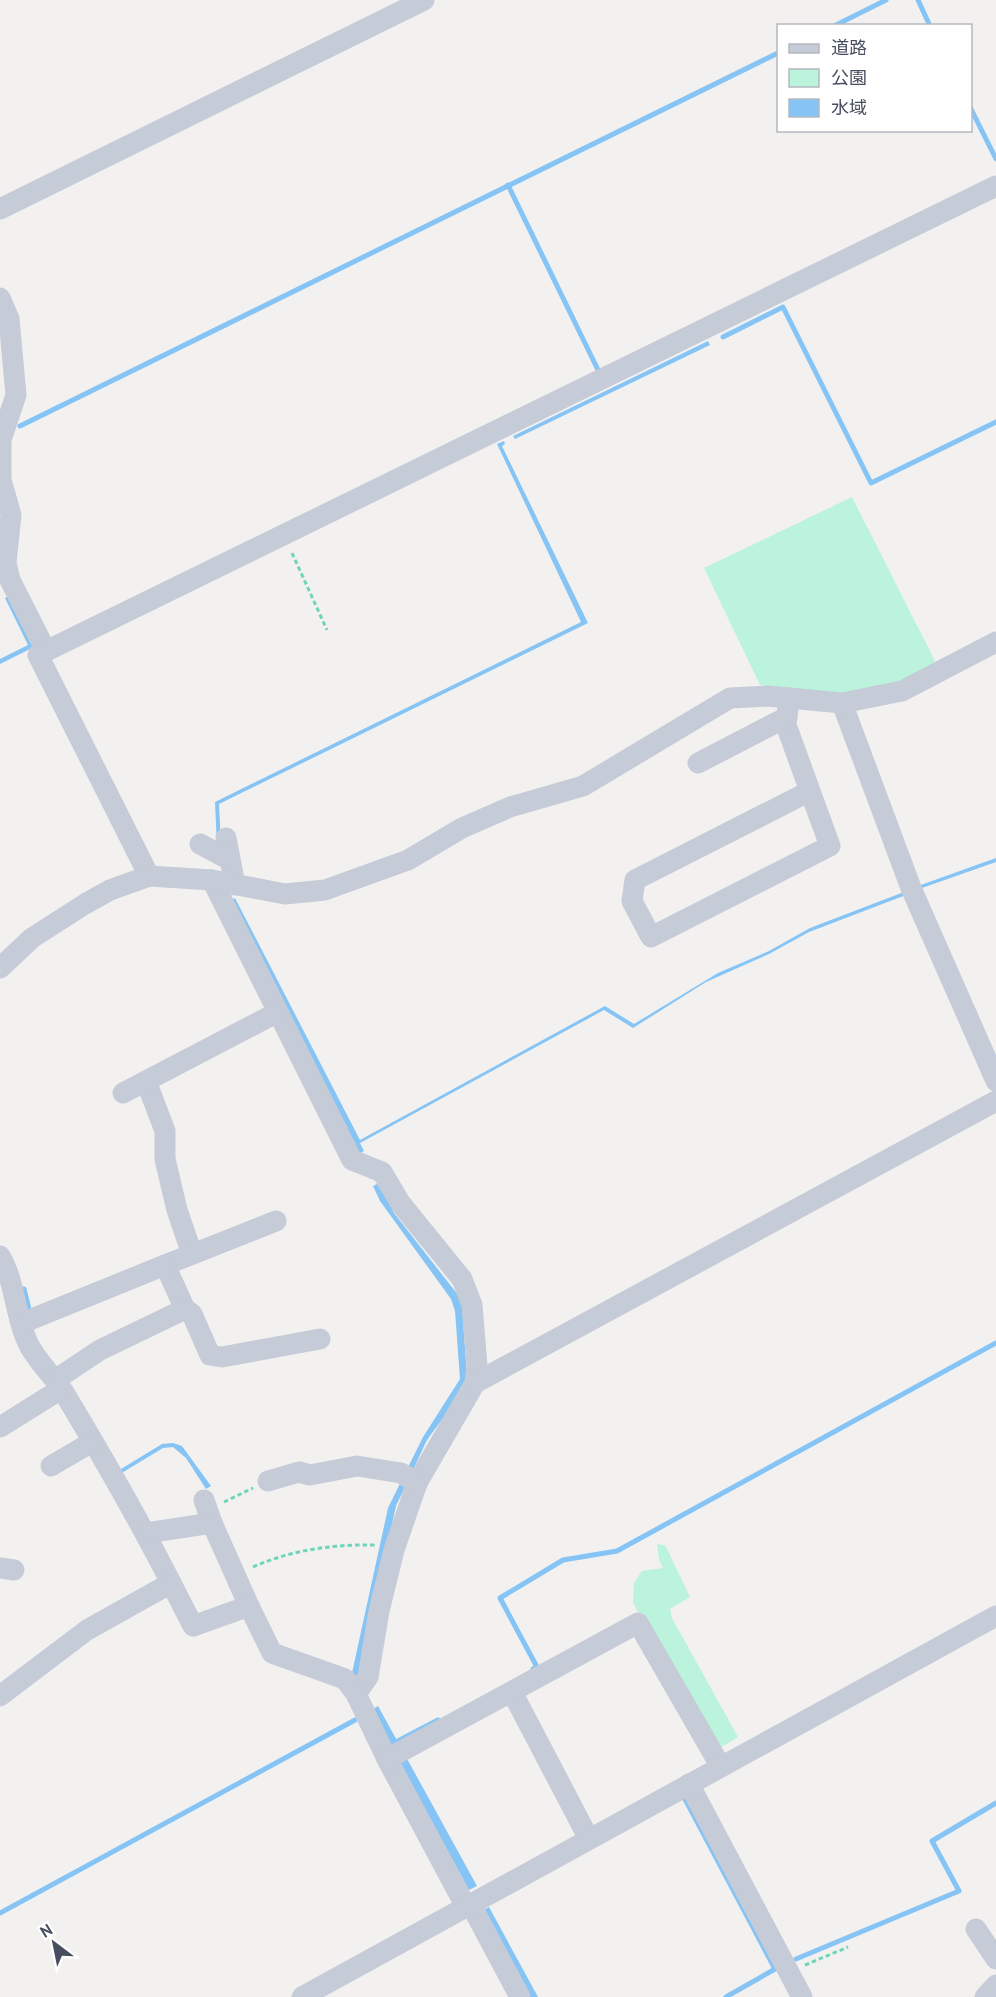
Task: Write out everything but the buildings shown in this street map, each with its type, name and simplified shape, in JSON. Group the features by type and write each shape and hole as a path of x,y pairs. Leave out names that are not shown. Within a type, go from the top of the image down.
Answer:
{"street":[{"path":"0,209 424,0"},
{"path":"149,876 38,655 996,186"},
{"path":"0,298 16,395 1,440 1,480 11,515 5,545 6,563 10,580 46,651"},
{"path":"0,968 32,939 85,904 110,890 149,876 212,880 285,894 325,890 408,860 462,828 510,807 583,786 730,698 788,707 842,703 902,691 996,642"},
{"path":"842,703 911,888 996,1081"},
{"path":"698,763 788,707"},
{"path":"788,707 786,725 810,791 830,846 651,937 632,901 634,880 810,791"},
{"path":"226,838 235,885"},
{"path":"200,844 230,860"},
{"path":"212,880 352,1160 382,1172 401,1204 462,1279 472,1305 477,1365 475,1383 417,1483 395,1546 379,1611 368,1677 356,1694"},
{"path":"123,1093 278,1012"},
{"path":"146,1081 165,1131 165,1159 177,1210 192,1254"},
{"path":"475,1383 996,1101"},
{"path":"21,1323 276,1221"},
{"path":"0,1256 6,1265 21,1323 30,1346 58,1385 146,1533 193,1626 249,1606"},
{"path":"165,1265 184,1309 192,1314 210,1355 222,1357 320,1339"},
{"path":"0,1427 58,1385 100,1350 184,1309"},
{"path":"51,1466 93,1442"},
{"path":"268,1481 299,1472 310,1475 357,1466 401,1473 417,1483"},
{"path":"146,1533 208,1511 235,1576 272,1653 345,1679 356,1694 387,1760 520,1997"},
{"path":"0,1696 87,1630 171,1583"},
{"path":"302,1997 996,1616"},
{"path":"387,1760 638,1623 721,1767"},
{"path":"512,1692 589,1839"},
{"path":"689,1784 802,1997"},
{"path":"976,1929 996,1959"},
{"path":"985,1997 996,1985"}],"path":[{"path":"284,535 327,630"},
{"path":"208,1511 268,1481"},
{"path":"235,1576 272,1559 326,1546 395,1546"},
{"path":"790,1972 848,1947"}],"green space":[{"path":"852,497 936,663 906,682 853,697 760,685 704,568"},
{"path":"657,1544 665,1545 690,1597 670,1609 672,1618 738,1737 718,1749 633,1603 634,1583 642,1571 663,1568 659,1560"}],"water":[{"path":"708,341 710,345 515,439 513,436"},
{"path":"504,441 505,444 502,446 588,623 219,804 221,845 217,846 215,802 581,622 497,444"},
{"path":"9,596 34,647 0,664 0,659 28,645 5,598"},
{"path":"996,858 996,862 919,889 918,886"},
{"path":"904,892 906,895 809,932 769,954 706,982 633,1028 604,1010 360,1143 364,1151 359,1154 230,901 235,898 360,1140 605,1006 634,1024 718,973 769,951 810,928"},
{"path":"379,1183 394,1213 458,1295 462,1306 467,1376 459,1396 427,1440 396,1506 360,1671 355,1678 352,1673 388,1508 423,1437 460,1379 455,1311 451,1299 380,1201 373,1186"},
{"path":"173,1443 182,1446 211,1486 206,1489 186,1458 173,1447 163,1448 120,1474 121,1469 162,1444"},
{"path":"378,1706 477,1886 469,1890 371,1710"},
{"path":"489,1907 538,1997 528,1997 482,1911"}],"waterway":[{"path":"838,24 886,0"},
{"path":"918,0 929,24"},
{"path":"20,426 777,53"},
{"path":"972,111 996,159"},
{"path":"508,185 599,372"},
{"path":"723,337 783,307 871,483 996,422"},
{"path":"24,1289 30,1313"},
{"path":"533,1669 537,1667 500,1598 563,1560 617,1551 996,1343"},
{"path":"0,1913 355,1720"},
{"path":"394,1743 438,1720"},
{"path":"685,1799 775,1969 726,1997"},
{"path":"796,1959 959,1891 932,1841 996,1803"}]}
